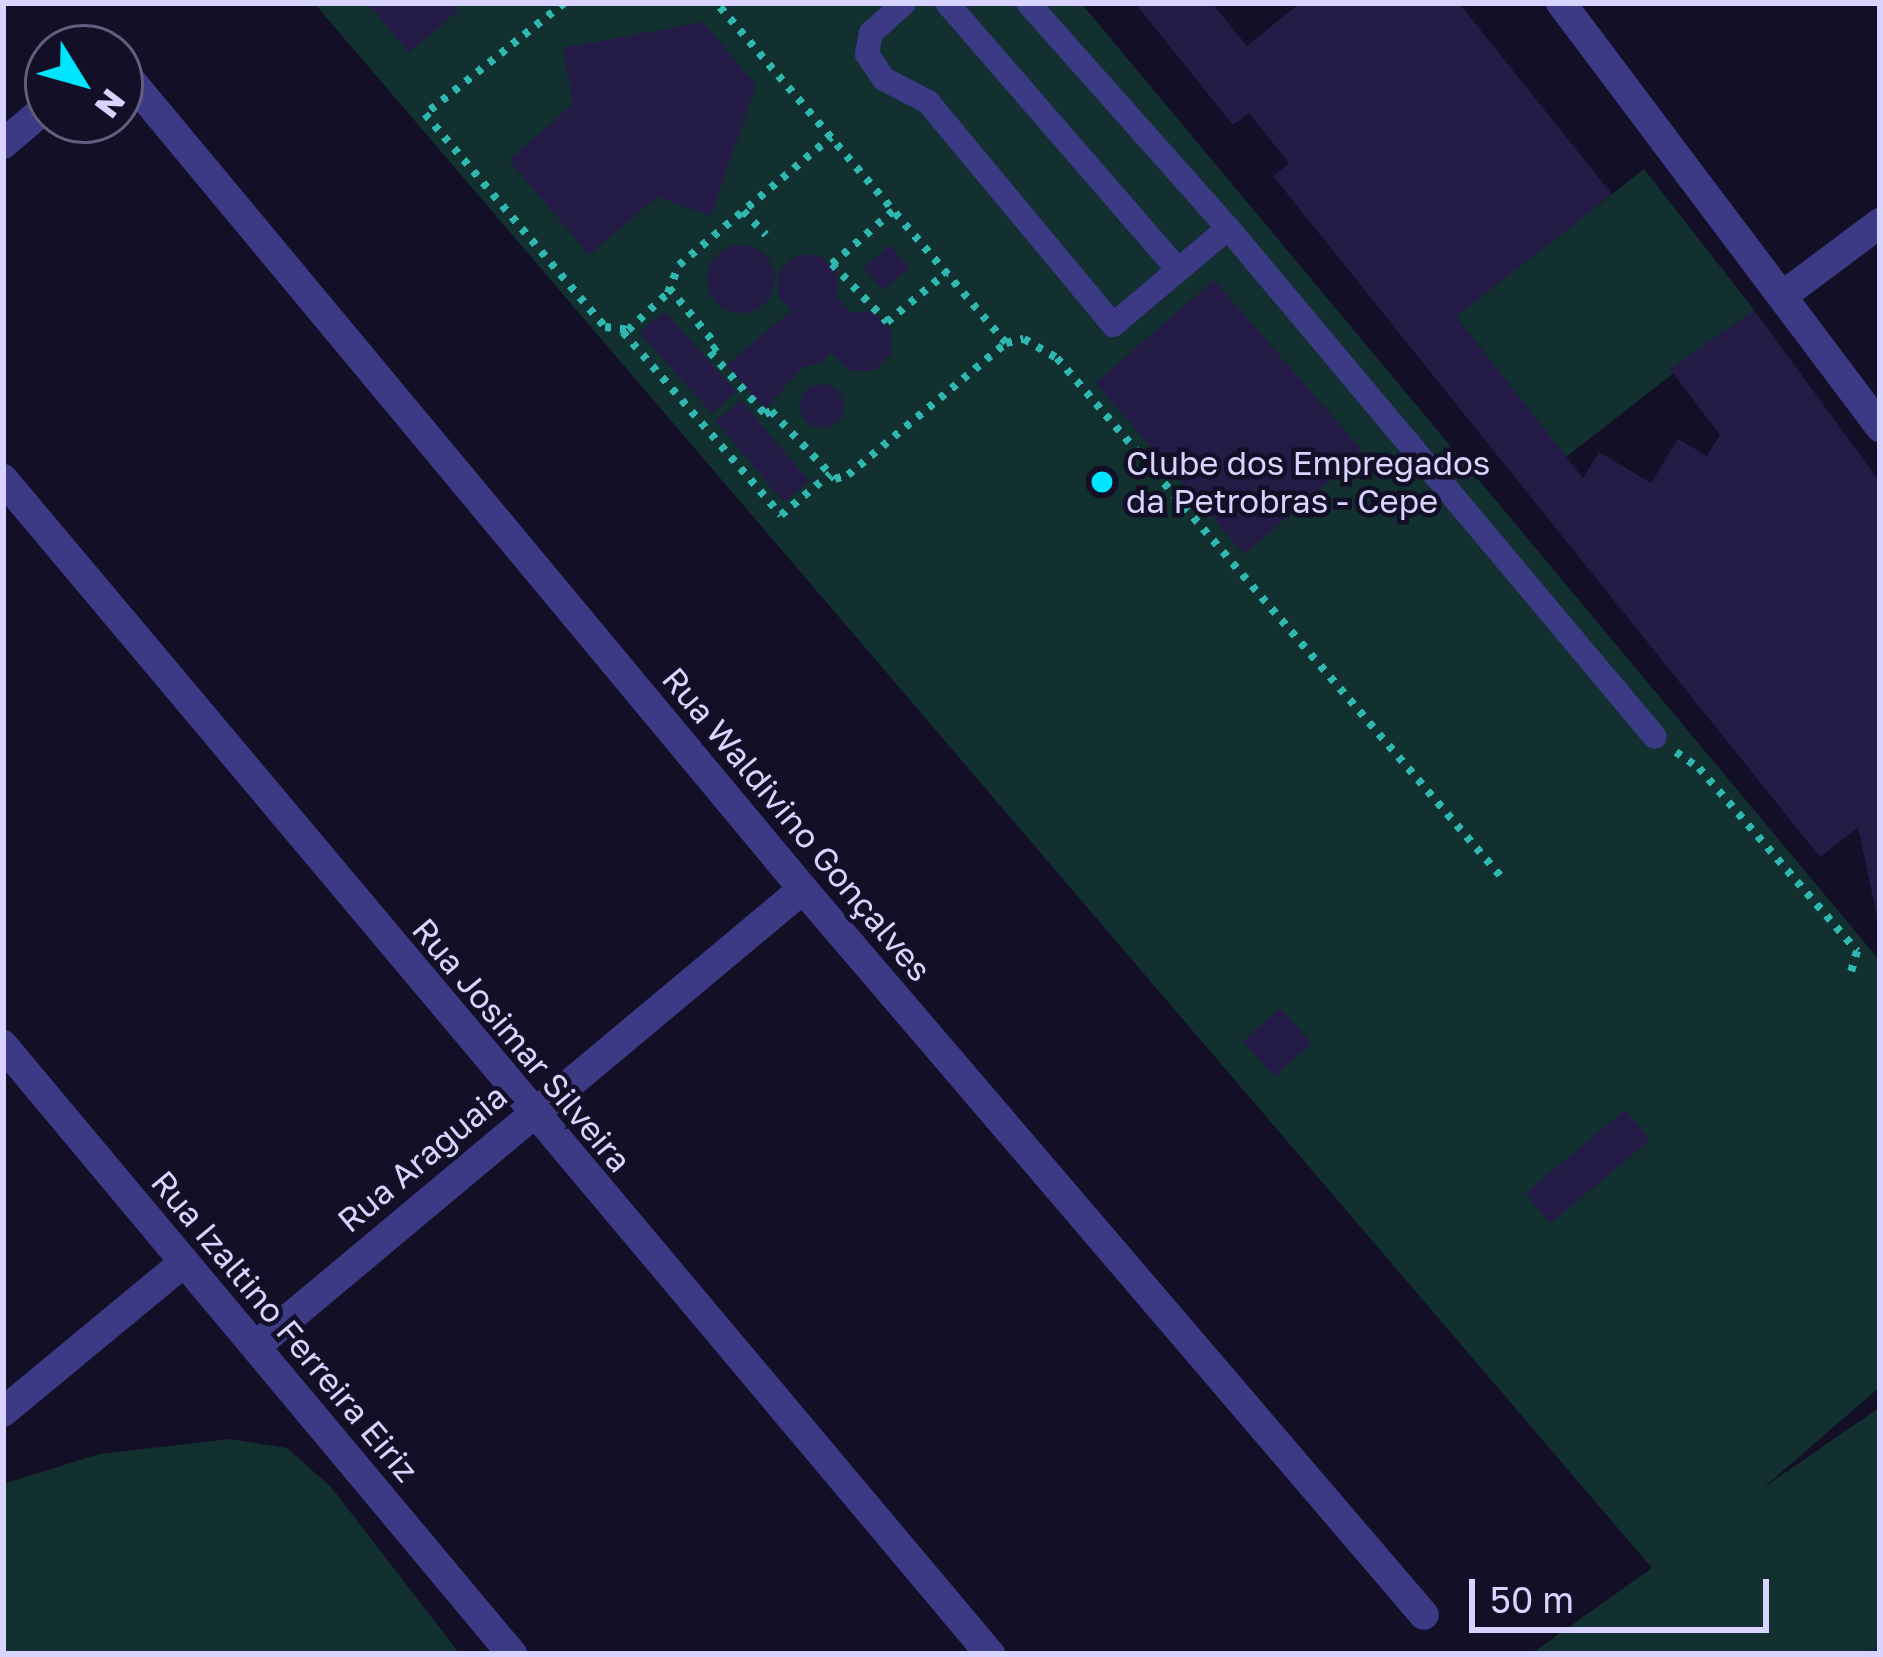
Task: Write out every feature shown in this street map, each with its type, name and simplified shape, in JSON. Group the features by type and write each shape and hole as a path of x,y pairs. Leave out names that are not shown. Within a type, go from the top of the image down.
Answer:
{"street":[{"path":"1561,3 1785,294 1880,427"},
{"name":"Rua Waldivino Gonçalves","path":"144,97 803,889 1424,1615"},
{"path":"1785,294 1880,223"},
{"name":"Rua Josimar Silveira","path":"3,479 530,1113 990,1654"},
{"name":"Rua Araguaia","path":"256,1346 803,889"},
{"name":"Rua Izaltino Ferreira Eiriz","path":"3,1046 512,1654"},
{"path":"3,1412 184,1262"}],"lane":[{"path":"904,3 871,33 867,54 884,79 928,102 1113,325 1228,228"},
{"path":"947,3 1178,270"},
{"path":"1028,3 1228,228 1655,737"}],"path":[{"path":"564,3 425,114 605,327 622,331 781,515 830,474"},
{"path":"717,3 1006,343"},
{"path":"622,331 647,314 669,288 679,265 831,137"},
{"path":"894,210 832,264 887,322 946,273"},
{"path":"743,211 766,235"},
{"path":"669,288 717,346 710,352 835,478 848,475 1006,343 1024,339 1057,358 1503,879"},
{"path":"1655,737 1700,768 1857,952 1850,976"}],"green space":[{"name":"Clube dos Empregados da Petrobras - Cepe","path":"314,3 1081,3 1880,961 1880,1387 1763,1488 1880,1407 1880,1654 1531,1654 1652,1568"},
{"path":"1644,169 1754,310 1566,457 1456,316"},
{"path":"230,1439 287,1448 331,1487 460,1654 3,1654 3,1484 99,1454"}],"building":[{"path":"368,3 452,3 458,11 409,53"},
{"path":"1135,3 1212,3 1247,46 1300,3 1459,3 1612,194 1456,317 1583,478 1599,452 1651,483 1678,439 1707,456 1720,435 1670,369 1754,310 1880,482 1880,931 1858,827 1820,857 1273,176 1289,163 1249,113 1233,125"},
{"path":"703,22 756,85 711,216 657,197 589,255 509,160 573,104 563,48"},
{"path":"741,245 765,255 775,279 765,303 741,313 717,303 707,279 717,255"},
{"path":"890,245 909,268 882,290 863,267"},
{"path":"796,255 820,255 837,272 837,297 850,312 874,312 891,329 891,354 873,371 849,371 831,352 820,364 803,367 765,409 726,365 792,310 778,296 779,272"},
{"path":"1214,280 1363,451 1244,554 1096,383"},
{"path":"664,311 736,391 712,413 639,333"},
{"path":"822,384 838,390 844,406 838,422 822,428 806,422 800,406 806,390"},
{"path":"741,400 809,481 784,502 716,421"},
{"path":"1280,1008 1311,1043 1274,1076 1243,1041"},
{"path":"1625,1110 1650,1140 1550,1223 1525,1194"}],"waterway":[{"path":"1875,1654 1880,1651"}],"place":[{"name":"Clube dos Empregados da Petrobras - Cepe","path":"1102,482"}]}
